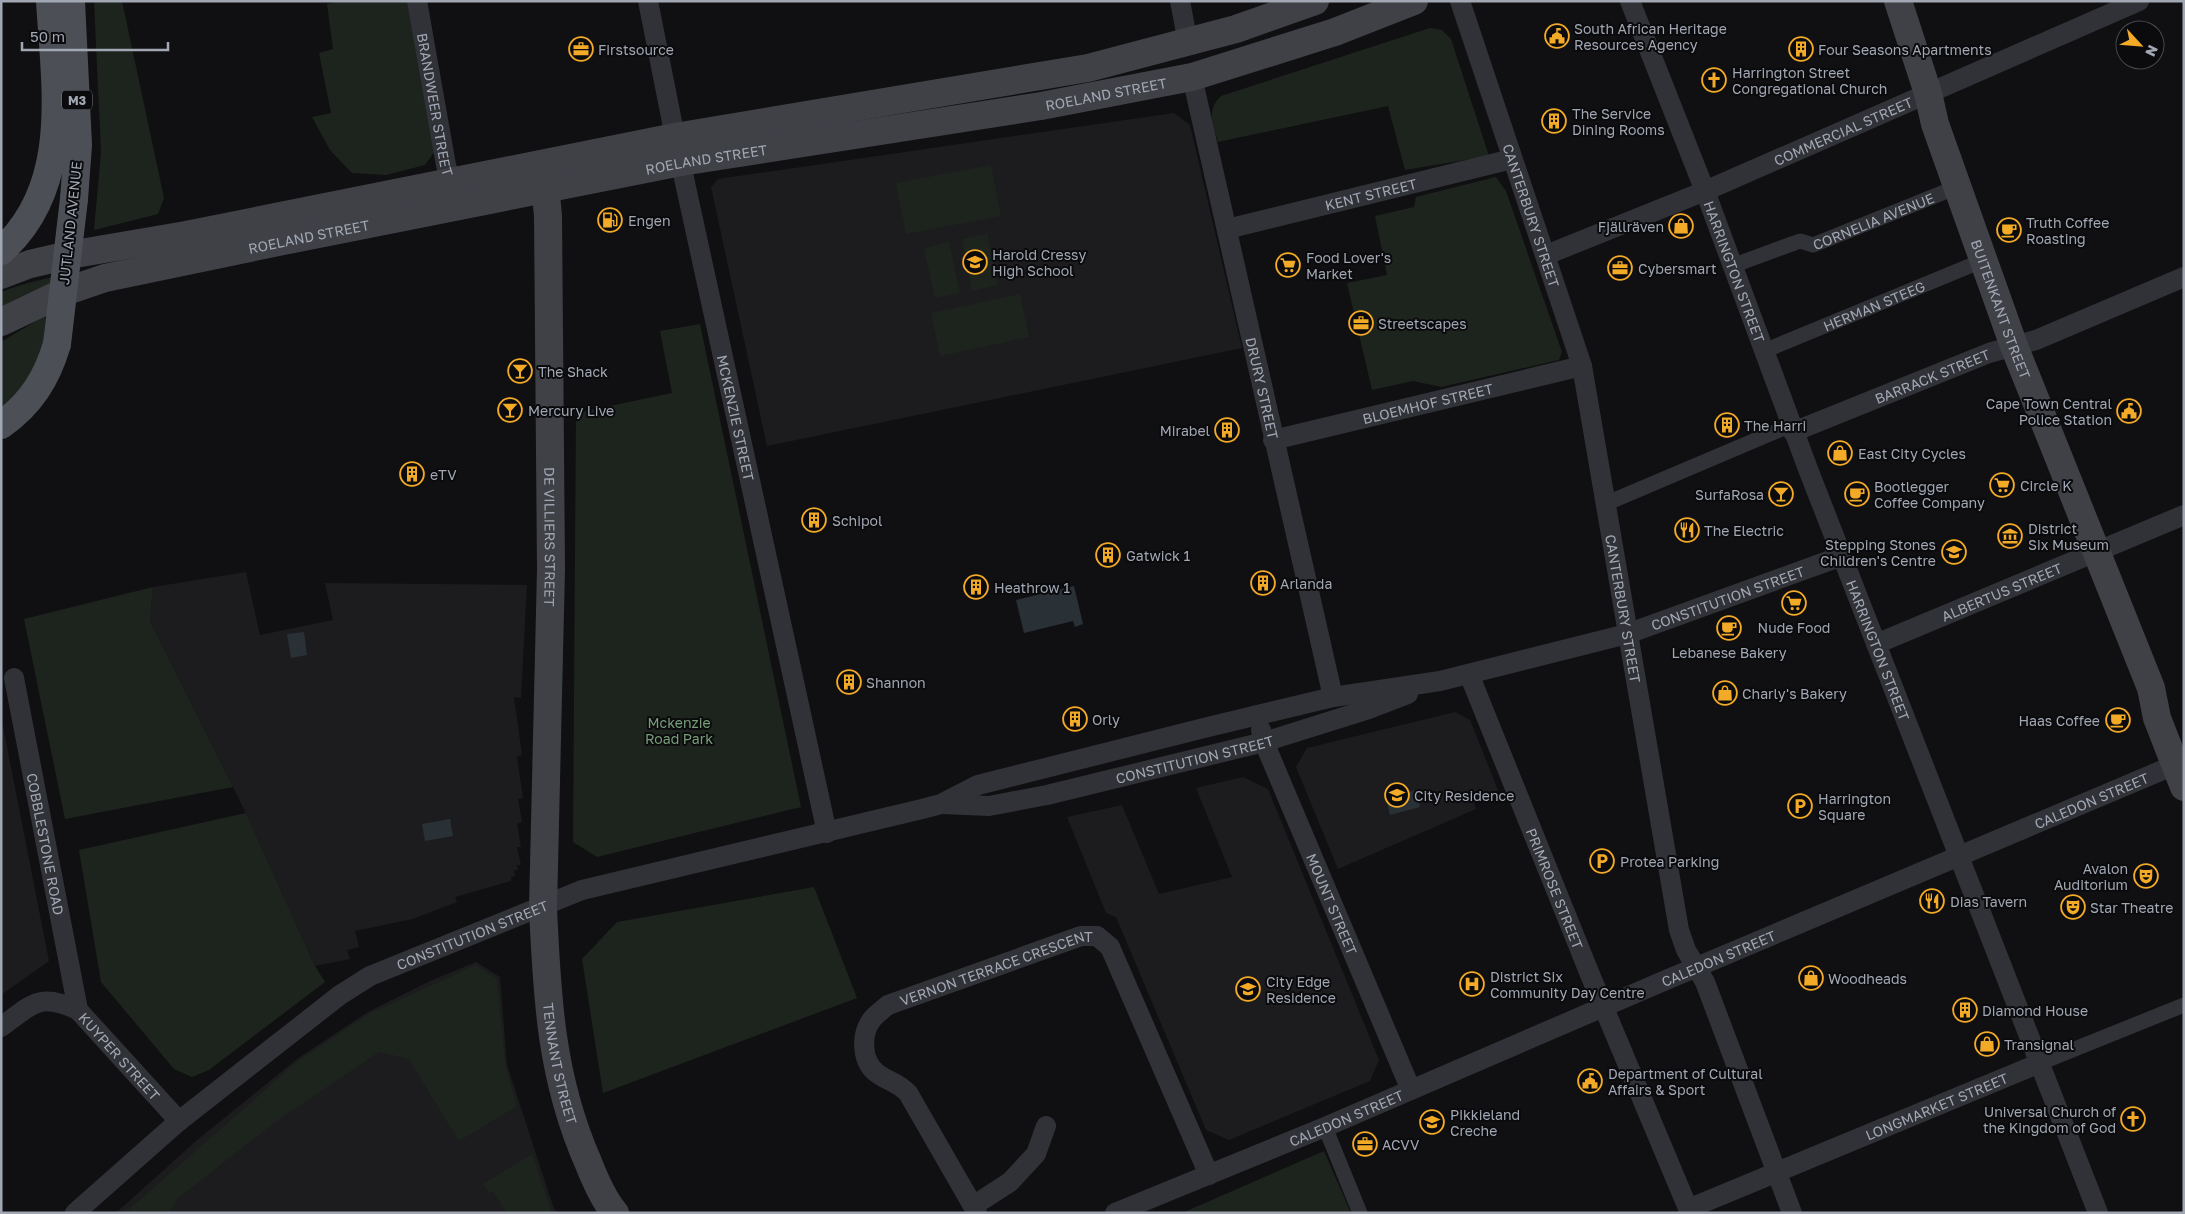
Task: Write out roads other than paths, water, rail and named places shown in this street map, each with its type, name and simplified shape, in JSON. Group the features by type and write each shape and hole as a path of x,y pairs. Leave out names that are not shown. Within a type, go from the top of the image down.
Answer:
{"main road":[{"name":"JUTLAND AVENUE","path":"1,251 21,229 34,209 45,185 54,154 56,100 50,1"},
{"name":"JUTLAND AVENUE","path":"1,425 22,409 35,394 46,376 57,344 74,198 78,145 71,1"},
{"name":"ROELAND STREET","path":"1,274 30,264 68,255 545,177 1088,68 1236,29 1314,1"},
{"name":"ROELAND STREET","path":"678,149 1041,106 1192,78 1335,32 1414,1"},
{"name":"BUITENKANT STREET","path":"1883,1 1935,124 2014,346 2152,688 2157,718 2181,763"},
{"name":"BUITENKANT STREET","path":"1898,1 1923,96"},
{"name":"DE VILLIERS STREET","path":"543,908 551,568 548,216 545,177"},
{"name":"ROELAND STREET","path":"1,322 64,292 105,278 454,193"},
{"name":"TENNANT STREET","path":"543,908 550,1025 560,1082 584,1155 598,1186 614,1212"}],"street":[{"name":"BRANDWEER STREET","path":"417,1 446,165 454,193"},
{"name":"MCKENZIE STREET","path":"648,1 678,149 827,833"},
{"path":"1180,1 1188,43"},
{"name":"CANTERBURY STREET","path":"1460,1 1582,366 1676,915 1686,950 1705,982 1792,1213"},
{"name":"HARRINGTON STREET","path":"1630,1 1705,191 1792,428 2098,1213"},
{"name":"COMMERCIAL STREET","path":"1546,255 1705,191 2139,1"},
{"name":"DRURY STREET","path":"1192,78 1333,697"},
{"name":"KENT STREET","path":"1227,229 1512,159"},
{"name":"CORNELIA AVENUE","path":"1732,266 1800,241 1813,245 1958,187"},
{"name":"HERMAN STEEG","path":"1764,351 1984,260"},
{"name":"BARRACK STREET","path":"1605,504 1792,428 1989,353 2036,340 2184,277"},
{"name":"BLOEMHOF STREET","path":"1273,440 1582,366"},
{"name":"ALBERTUS STREET","path":"1876,644 2184,514"},
{"name":"CONSTITUTION STREET","path":"75,1213 179,1121 340,995 370,976 543,908 582,890 827,833 941,804 978,785 1333,697 1440,681 1627,634 1842,556"},
{"name":"PRIMROSE STREET","path":"1469,674 1686,1212"},
{"name":"COBBLESTONE ROAD","path":"14,678 78,1010"},
{"name":"CONSTITUTION STREET","path":"941,804 989,806 1264,742 1369,709 1440,681"},
{"name":"MOUNT STREET","path":"1257,716 1264,742 1411,1090"},
{"name":"CALEDON STREET","path":"1114,1213 1325,1128 1696,968 2181,763"},
{"name":"VERNON TERRACE CRESCENT","path":"975,1209 908,1093 898,1083 879,1075 869,1065 864,1051 865,1033 873,1019 888,1005 1081,936 1097,936 1110,947 1209,1175"},
{"name":"KUYPER STREET","path":"1,1027 36,1002 58,1001 78,1010 179,1121"},
{"name":"LONGMARKET STREET","path":"1686,1212 1777,1172 2184,1005"},
{"path":"975,1209 1010,1182 1036,1154 1046,1126"},
{"path":"1325,1128 1360,1213"}],"place":[{"name":"South African Heritage Resources Agency","path":"1557,36"},
{"name":"Firstsource","path":"581,49"},
{"name":"Four Seasons Apartments","path":"1801,49"},
{"name":"Harrington Street Congregational Church","path":"1714,80"},
{"name":"The Service Dining Rooms","path":"1554,121"},
{"name":"Engen","path":"610,220"},
{"name":"Fjällräven","path":"1681,226"},
{"name":"Truth Coffee Roasting","path":"2009,230"},
{"name":"Harold Cressy High School","path":"975,262"},
{"name":"Food Lover's Market","path":"1288,265"},
{"name":"Cybersmart","path":"1620,268"},
{"name":"Streetscapes","path":"1361,323"},
{"name":"The Shack","path":"520,371"},
{"name":"Mercury Live","path":"510,410"},
{"name":"Cape Town Central Police Station","path":"2129,411"},
{"name":"The Harri","path":"1727,425"},
{"name":"Mirabel","path":"1227,430"},
{"name":"East City Cycles","path":"1840,453"},
{"name":"eTV","path":"412,474"},
{"name":"Circle K","path":"2002,485"},
{"name":"SurfaRosa","path":"1781,494"},
{"name":"Bootlegger Coffee Company","path":"1857,494"},
{"name":"Schipol","path":"814,520"},
{"name":"The Electric","path":"1687,530"},
{"name":"District Six Museum","path":"2010,536"},
{"name":"Stepping Stones Children's Centre","path":"1954,552"},
{"name":"Gatwick 1","path":"1108,555"},
{"name":"Arlanda","path":"1263,583"},
{"name":"Heathrow 1","path":"976,587"},
{"name":"Nude Food","path":"1794,603"},
{"name":"Lebanese Bakery","path":"1729,628"},
{"name":"Shannon","path":"849,682"},
{"name":"Charly's Bakery","path":"1725,693"},
{"name":"Orly","path":"1075,719"},
{"name":"Haas Coffee","path":"2118,720"},
{"name":"City Residence","path":"1397,795"},
{"name":"Harrington Square","path":"1800,806"},
{"name":"Protea Parking","path":"1602,861"},
{"name":"Avalon Auditorium","path":"2146,876"},
{"name":"Dias Tavern","path":"1932,901"},
{"name":"Star Theatre","path":"2073,907"},
{"name":"Woodheads","path":"1811,978"},
{"name":"District Six Community Day Centre","path":"1472,984"},
{"name":"City Edge Residence","path":"1248,989"},
{"name":"Diamond House","path":"1965,1010"},
{"name":"Transignal","path":"1987,1044"},
{"name":"Department of Cultural Affairs & Sport","path":"1590,1081"},
{"name":"Universal Church of the Kingdom of God","path":"2133,1119"},
{"name":"Pikkieland Creche","path":"1432,1122"},
{"name":"ACVV","path":"1365,1144"}],"park label":[{"name":"Mckenzie Road Park","path":"679,730"}]}
